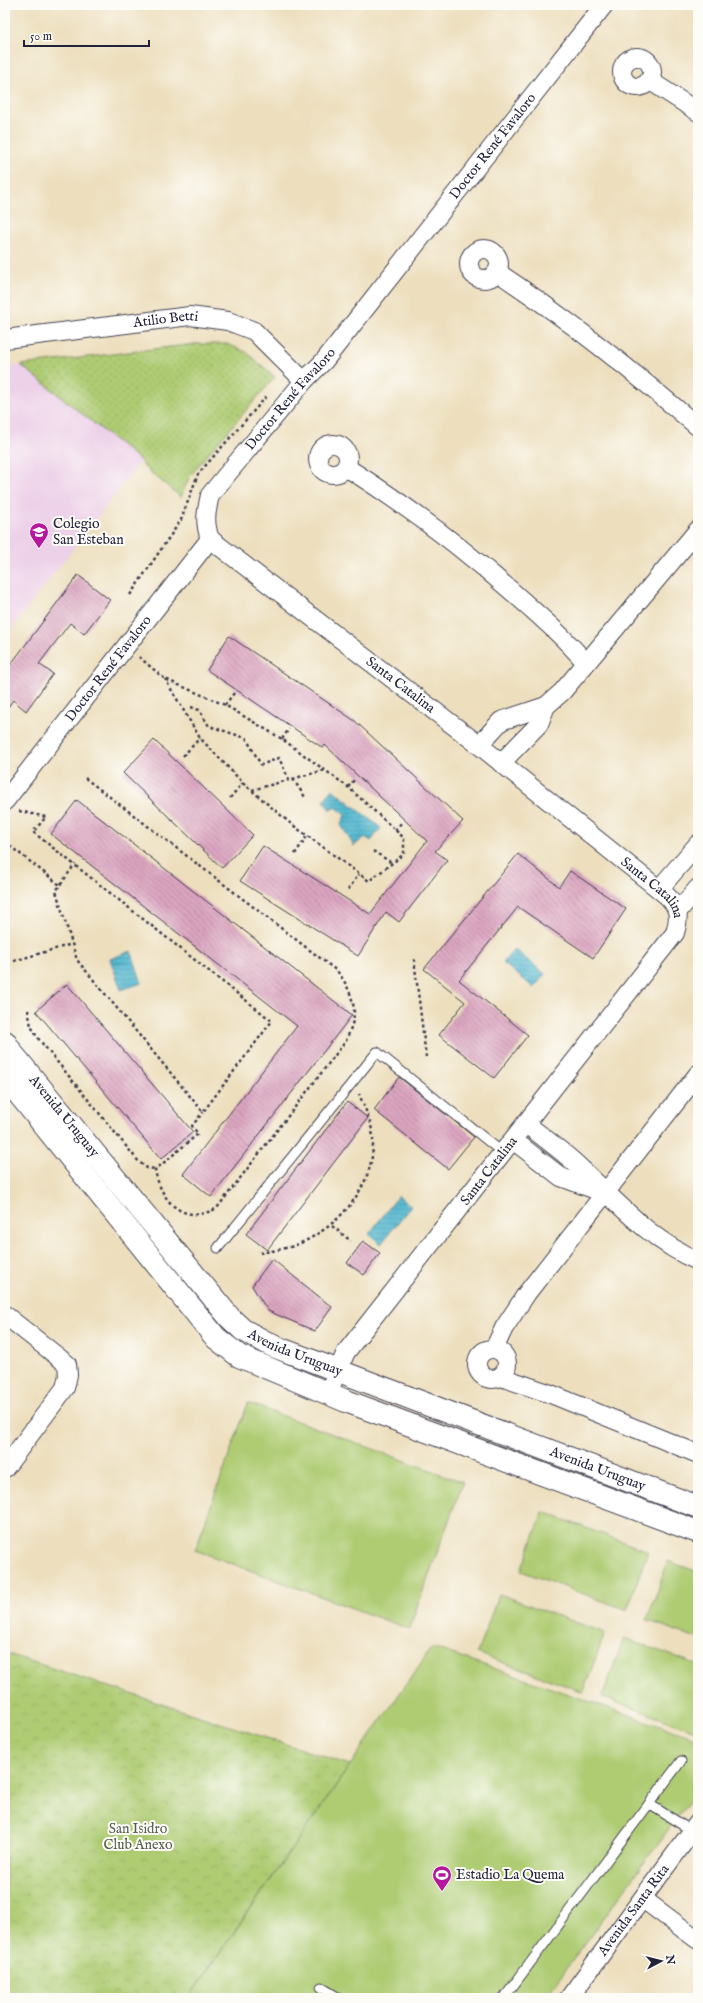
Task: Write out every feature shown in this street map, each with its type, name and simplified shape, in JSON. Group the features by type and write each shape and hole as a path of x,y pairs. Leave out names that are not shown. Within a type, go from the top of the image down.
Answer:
{"main road":[{"name":"Avenida Uruguay","path":"5,1042 12,1053 230,1318 243,1330 257,1339 337,1371 698,1507"},
{"name":"Avenida Uruguay","path":"5,1077 216,1338 239,1356 328,1393 698,1532"}],"street":[{"name":"Doctor René Favaloro","path":"11,806 210,539 206,526 206,513 210,495 304,381 324,361 604,5"},
{"path":"649,80 698,112"},
{"path":"497,272 564,319 622,363 698,427"},
{"name":"Atilio Betti","path":"5,339 190,316 228,321 254,331 304,381"},
{"path":"346,467 400,502 454,543 555,630 586,663"},
{"path":"479,745 501,721 546,706 562,692 698,530"},
{"name":"Santa Catalina","path":"210,539 502,763 659,889 673,902 678,911 678,920 675,933 346,1352 328,1393"},
{"path":"502,763 539,724 546,706"},
{"path":"659,889 698,844"},
{"path":"678,911 698,888"},
{"path":"494,1349 504,1328 528,1293 698,1074"},
{"path":"526,1124 574,1162 639,1224 667,1243 698,1261"},
{"path":"508,1146 561,1177 606,1193"},
{"path":"5,1315 67,1364 68,1375 65,1388 5,1468"},
{"path":"494,1349 503,1354 507,1363 507,1368 501,1376 497,1379 487,1379 479,1373 477,1364 480,1354 484,1351 494,1349"},
{"path":"501,1376 551,1394 698,1454"},
{"name":"Avenida Santa Rita","path":"569,1998 695,1827"},
{"path":"643,1899 698,1940"}],"lane":[{"path":"218,1248 377,1052 508,1146"},
{"path":"504,1998 681,1761"},
{"path":"649,1804 695,1827"},
{"path":"321,1987 339,1998"}],"path":[{"path":"148,666 165,679 225,705 282,739 326,770 348,787 404,838 404,854 369,881 307,836 243,783 200,738 165,679"},
{"path":"225,705 234,693"},
{"path":"191,707 199,710 209,726 246,738 261,765 279,758 289,780"},
{"path":"282,739 289,729"},
{"path":"183,756 200,738"},
{"path":"252,790 326,770"},
{"path":"85,778 337,971 345,981 354,1013 346,1041 217,1208 206,1214 195,1215 185,1213 172,1205 158,1185 156,1169"},
{"path":"293,779 305,798"},
{"path":"348,787 355,779"},
{"path":"230,798 243,783"},
{"path":"11,806 46,817 33,832 272,1021 192,1126 198,1134 156,1169 147,1168 139,1162 37,1038 30,1026 28,1010"},
{"path":"395,830 402,822"},
{"path":"295,854 307,836"},
{"path":"5,842 60,885"},
{"path":"373,851 392,863"},
{"path":"75,864 56,891 77,960 203,1112"},
{"path":"348,890 359,874"},
{"path":"14,961 72,944"},
{"path":"414,959 426,1057"},
{"path":"260,1253 294,1246 332,1226 348,1209 360,1189 370,1166 374,1141 370,1121 354,1080"},
{"path":"332,1226 351,1241"}],"shaded area":[{"name":"Colegio San Esteban","path":"21,365 141,461 5,637 5,367"}],"green space":[{"path":"195,344 227,344 246,352 275,377 190,476 181,497 144,467 141,461 21,365"},
{"path":"248,1403 463,1482 409,1629 195,1550"},
{"path":"543,1512 648,1551 627,1610 521,1571"},
{"path":"668,1561 698,1572 698,1639 647,1620"},
{"path":"499,1594 605,1633 583,1692 477,1653"},
{"path":"624,1638 698,1665 698,1732 602,1697"},
{"name":"Estadio La Quema","path":"432,1647 698,1739 698,1789 545,1998 197,1998 191,1995"},
{"name":"San Isidro Club Anexo","path":"5,1653 350,1765 191,1994 197,1998 5,1998"}],"water":[{"path":"332,789 381,828 371,841 365,837 354,846 341,825 345,815 336,807 330,810 324,801"},
{"path":"514,949 545,974 534,988 503,963"},
{"path":"131,951 142,983 121,990 110,959"},
{"path":"398,1196 411,1206 381,1244 369,1234"}],"building":[{"path":"78,575 110,600 84,634 70,623 39,664 53,674 26,711 13,700 5,711 5,672"},
{"path":"229,636 355,721 463,821 435,851 447,860 399,922 386,912 358,956 240,881 263,846 370,914 427,841 325,745 323,748 207,670"},
{"path":"154,740 253,835 222,868 123,773"},
{"path":"77,800 352,1015 211,1197 183,1174 297,1026 51,834"},
{"path":"518,854 559,887 570,871 626,909 593,958 518,907 459,980 528,1035 494,1078 439,1035 465,1002 424,969"},
{"path":"67,984 193,1132 161,1159 36,1011"},
{"path":"399,1077 474,1137 448,1169 374,1110"},
{"path":"347,1102 368,1118 267,1250 246,1234"},
{"path":"363,1241 380,1253 364,1275 347,1263"},
{"path":"272,1259 332,1307 315,1331 268,1311 252,1286"}],"place":[{"name":"Colegio San Esteban","path":"39,549"},
{"name":"Estadio La Quema","path":"442,1892"}]}
